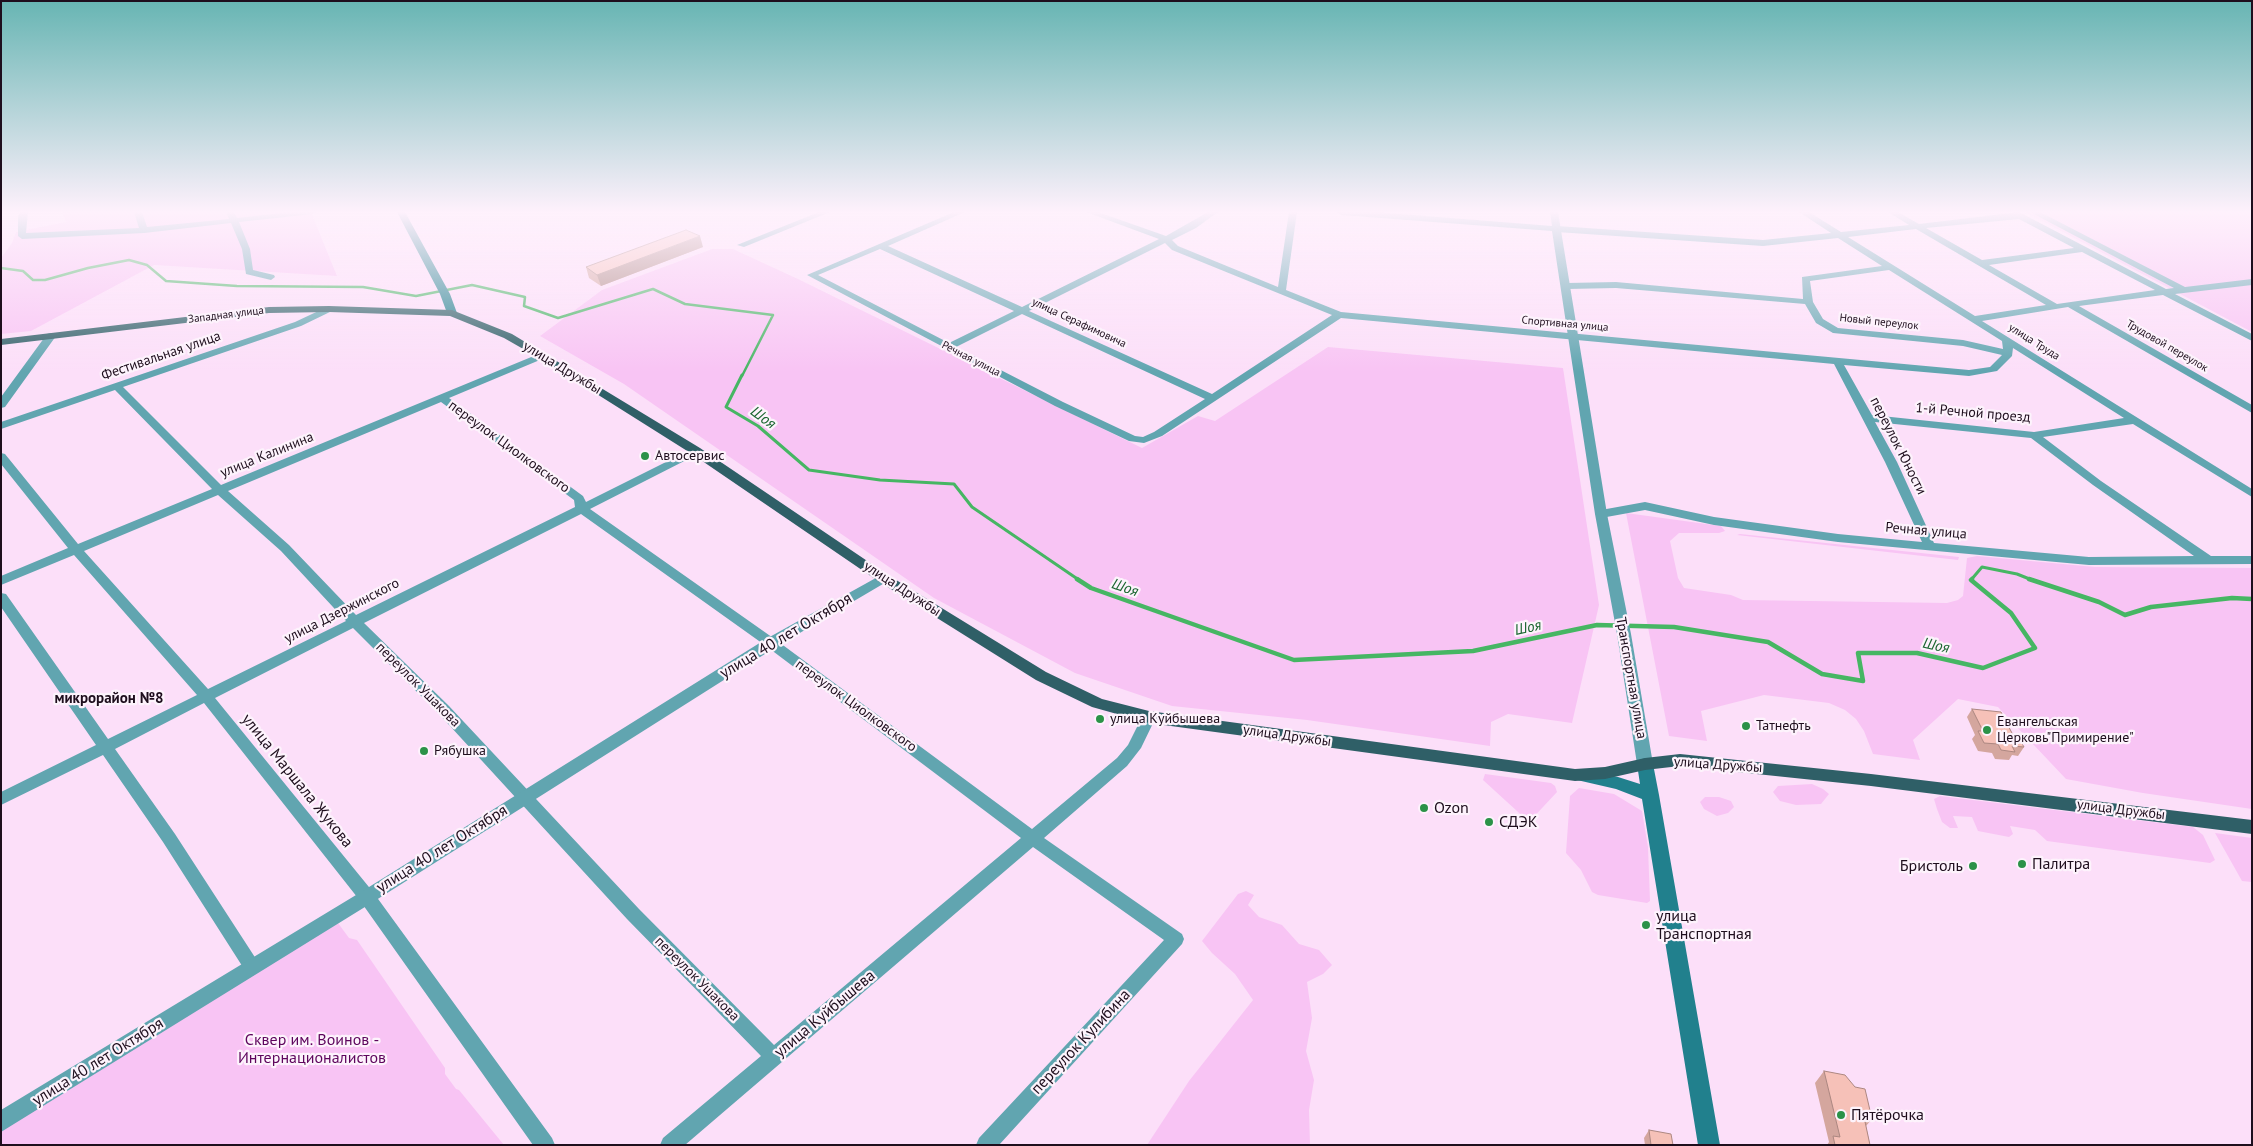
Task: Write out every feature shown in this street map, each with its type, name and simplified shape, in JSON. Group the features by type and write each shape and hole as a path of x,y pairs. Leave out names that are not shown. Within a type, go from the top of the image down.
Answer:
{"main road":[{"path":"430,265 443,290 452,313"},
{"name":"Западная улица","path":"1,342 240,313 330,309 452,313"},
{"name":"улица Дружбы","path":"452,313 508,336 544,356 696,451 883,578 1041,676 1097,703 1149,717 1575,775 1605,773 1645,764 1680,760 1871,780 2252,827"},
{"name":"Транспортная улица","path":"1645,764 1710,1145"},
{"path":"1575,775 1618,783 1651,795"}],"street":[{"path":"248,265 249,272 271,277"},
{"name":"Речная улица","path":"834,265 811,275 948,347 1133,439 1144,440 1158,434 1212,398"},
{"name":"улица Серафимовича","path":"924,265 1212,398"},
{"path":"948,347 1112,265"},
{"name":"Спортивная улица","path":"1219,265 1339,315 1969,373 1993,369 2009,354"},
{"path":"1282,290 1286,265"},
{"name":"Транспортная улица","path":"1563,265 1601,514 1624,634 1645,764"},
{"path":"1985,265 2054,306"},
{"path":"2115,265 2252,338"},
{"path":"2137,265 2182,289"},
{"path":"1567,286 1616,285 1808,302 1805,279 1892,267"},
{"name":"улица Труда","path":"1892,267 2252,494"},
{"path":"1974,319 2164,291 2252,282"},
{"name":"Новый переулок","path":"1808,302 1819,321 1836,331 1963,343 1983,346 2009,354"},
{"name":"Трудовой переулок","path":"2069,304 2252,410"},
{"name":"Фестивальная улица","path":"1,426 298,324 330,309"},
{"path":"1212,398 1339,315"},
{"path":"1,405 51,336"},
{"path":"2007,339 2009,354"},
{"name":"улица Калинина","path":"1,581 544,356"},
{"name":"переулок Юности","path":"1836,360 1891,462 1930,547"},
{"name":"переулок Ушакова","path":"117,387 220,490 285,548 444,710 633,914 774,1057"},
{"name":"переулок Циолковского","path":"444,399 579,498 582,509 771,643 1032,838 1176,939"},
{"name":"1-й Речной проезд","path":"1867,418 2034,435 2136,420"},
{"path":"2034,435 2098,483 2209,561"},
{"name":"улица Дзержинского","path":"1,799 696,451"},
{"name":"улица Маршала Жукова","path":"1,456 76,550 207,697 367,897 544,1145"},
{"name":"Речная улица","path":"1601,514 1645,506 1714,522 1838,538 2089,561 2252,560"},
{"name":"улица 40 лет Октября","path":"1,1122 367,897 771,643 883,578"},
{"path":"1,597 169,838 252,967"},
{"name":"улица Куйбышева","path":"670,1145 1122,762 1134,748 1149,717"},
{"name":"переулок Кулибина","path":"986,1145 1176,939"}],"green space":[{"path":"1,265 153,265 31,331 1,334"},
{"path":"162,265 333,265 337,276"},
{"path":"668,265 769,265 1142,448 1198,416 1215,421 1328,347 1563,368 1599,605 1572,723 1508,714 1491,722 1490,746 1307,720 1172,706 1075,673 934,598 624,384 540,336 602,290"},
{"path":"2126,265 2252,265 2252,332"},
{"path":"1626,513 1721,526 1725,531 1719,533 1679,533 1670,541 1678,578 1684,588 1731,595 1743,600 1947,603 1958,600 1963,596 1967,558 1977,556 2095,567 2252,568 2252,809 2143,793 2066,779 1998,707 1958,699 1913,740 1920,760 1873,754 1864,731 1856,719 1845,710 1829,703 1764,695 1701,711 1707,741 1669,736"},
{"path":"1737,535 1959,557 1958,560"},
{"path":"1485,774 1551,783 1555,786 1557,792 1529,822 1483,780"},
{"path":"1812,784 1829,794 1821,804 1796,805 1780,801 1773,792 1778,786"},
{"path":"1579,788 1614,794 1642,811 1648,847 1650,901 1647,903 1598,895 1592,892 1581,870 1566,853 1570,796"},
{"path":"1940,796 2193,827 2203,835 2215,860 2210,863 2047,841 2035,830 2010,826 2013,834 2009,837 1978,831 1972,817 1953,816 1958,828 1950,828 1942,822 1937,809 1934,799"},
{"path":"1705,797 1719,797 1731,801 1734,807 1728,813 1717,816 1704,809 1700,802"},
{"path":"2215,833 2252,838 2252,882 2242,881"},
{"path":"1246,891 1254,895 1248,905 1259,917 1282,925 1299,944 1319,950 1332,965 1323,974 1307,982 1312,1018 1306,1051 1314,1080 1309,1110 1310,1145 1147,1145 1189,1081 1253,1000 1235,974 1202,941 1238,894"},
{"name":"Сквер им. Воинов - Интернационалистов","path":"338,923 349,938 357,940 445,1068 445,1074 504,1145 1,1145 1,1124"}],"building":[{"path":"590,265 622,265 597,275 586,267"},
{"path":"1972,709 2001,712 2013,735 2017,735 2024,747 2012,746 2015,752 2001,750 1998,744 1984,743 1978,731 1983,731"},
{"path":"1824,1071 1845,1075 1855,1087 1865,1089 1872,1119 1864,1117 1870,1145 1835,1145 1833,1136 1840,1137"},
{"path":"1649,1130 1671,1134 1673,1145 1651,1145"}],"waterway":[{"name":"Шоя","path":"1,268 23,271 33,280 45,280 101,265"},
{"name":"Шоя","path":"148,265 166,281 237,286 363,287 416,296 472,285 525,297 524,306 558,318 653,289 685,304 773,315 742,376"},
{"name":"Шоя","path":"742,375 726,407 758,426 809,470 880,480 954,484 972,507 1079,580"},
{"name":"Шоя","path":"1971,580 1982,567 2017,574 2032,580"},
{"name":"Шоя","path":"1077,579 1091,588 1294,660 1473,651 1597,625 1674,627 1768,642 1822,674 1863,681 1858,653 1917,653 1983,668 2035,648 2011,613 1971,580"},
{"name":"Шоя","path":"2032,580 2099,602 2125,615 2151,607 2232,598 2252,599"}],"place":[{"name":"Автосервис","path":"645,456"},
{"name":"улица Куйбышева","path":"1100,719"},
{"name":"Татнефть","path":"1746,726"},
{"name":"Евангельская Церковь\"Примирение\"","path":"1987,730"},
{"name":"Рябушка","path":"424,751"},
{"name":"Ozon","path":"1424,808"},
{"name":"СДЭК","path":"1489,822"},
{"name":"Палитра","path":"2022,864"},
{"name":"Бристоль","path":"1973,866"},
{"name":"улица Транспортная","path":"1646,925"},
{"name":"Пятёрочка","path":"1841,1115"}],"district":[{"name":"микрорайон №8","path":"109,699"}]}
